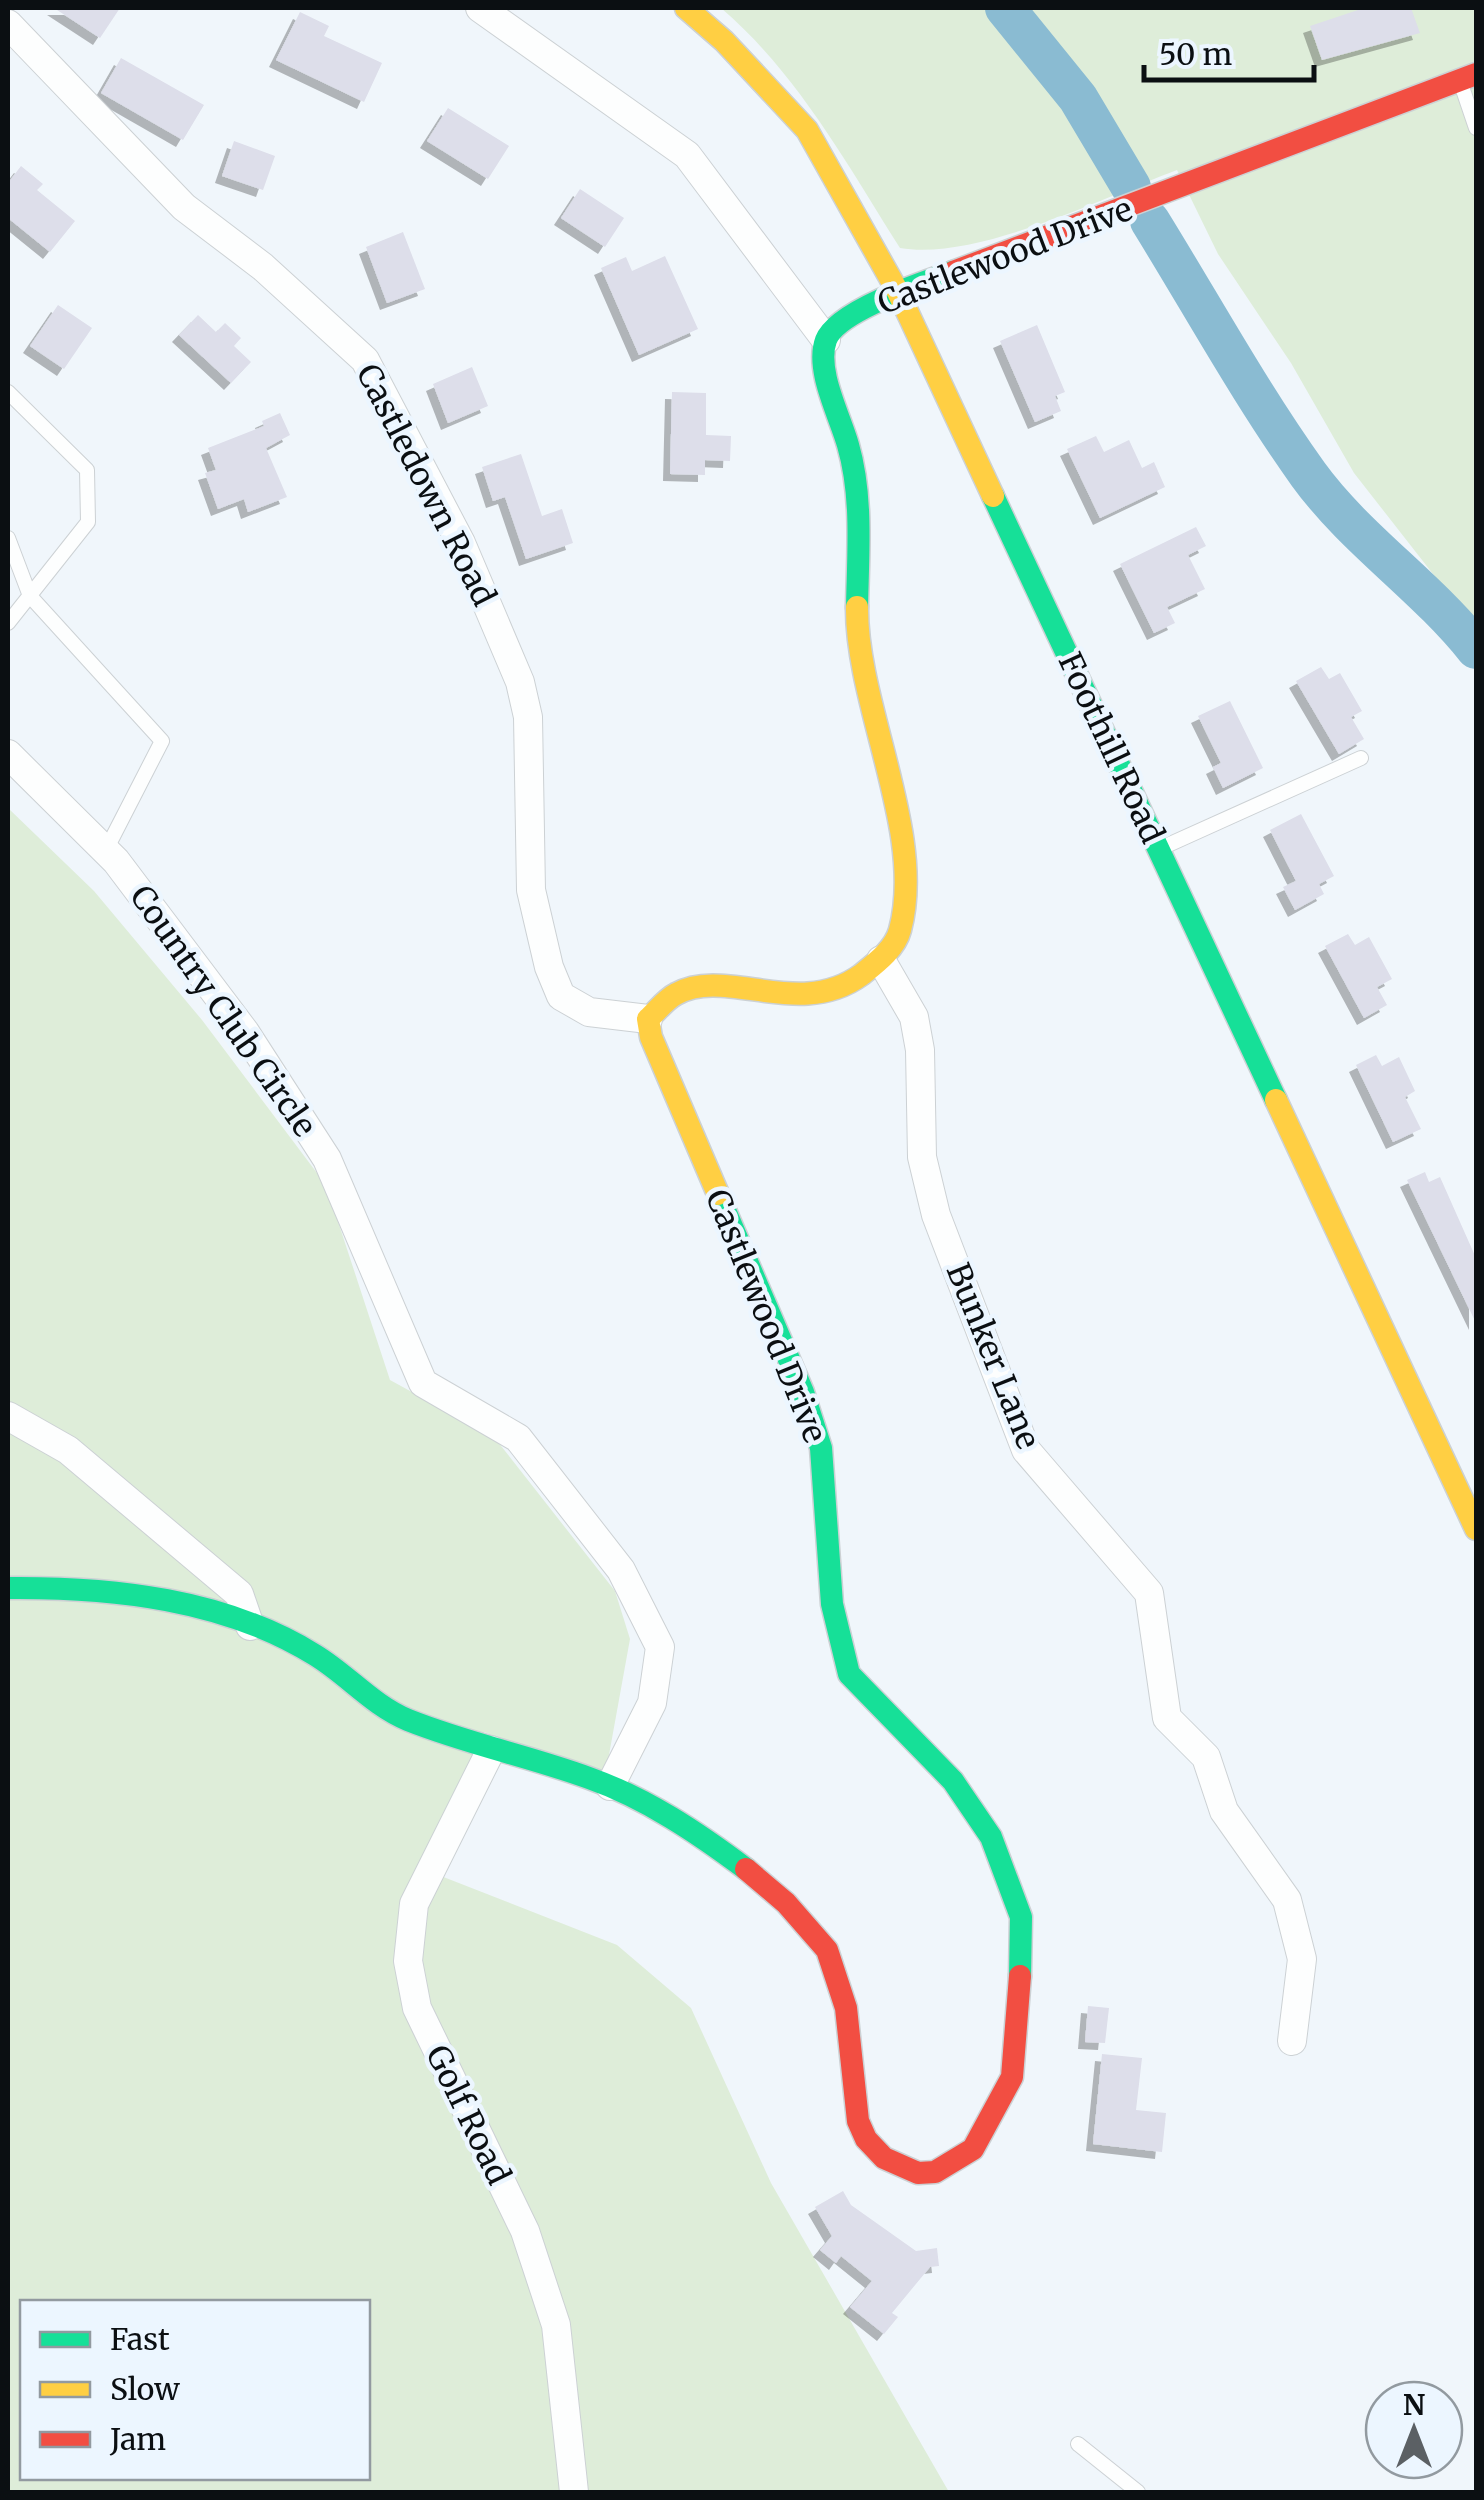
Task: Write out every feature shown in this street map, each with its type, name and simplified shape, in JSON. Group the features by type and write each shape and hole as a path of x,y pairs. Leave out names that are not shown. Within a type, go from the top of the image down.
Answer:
{"street":[{"path":"480,8 687,154 826,340 824,366 850,450 858,504 857,621 906,868 900,932 882,960 847,985 802,996 704,987 677,993 648,1019"},
{"name":"Foothill Road","path":"686,8 724,41 807,130 898,292 1476,1529"},
{"name":"Castledown Road","path":"8,24 184,207 264,267 366,360 461,544 520,682 528,716 530,890 549,966 561,996 589,1012 648,1019"},
{"name":"Castlewood Drive","path":"826,340 838,324 898,292 1216,176 1468,77"},
{"name":"Country Club Circle","path":"8,754 106,850 244,1032 327,1159 422,1382 518,1438 621,1570 660,1646 652,1703 610,1786"},
{"name":"Bunker Lane","path":"882,960 914,1017 920,1050 922,1156 936,1215 1026,1450 1149,1593 1167,1718 1206,1756 1224,1811 1286,1900 1302,1959 1292,2041"},
{"name":"Castlewood Drive","path":"8,1588 78,1586 139,1592 250,1626 313,1653 388,1710 610,1786 745,1870 812,1929 830,1953 840,1984 858,2121 866,2140 884,2158 918,2173 935,2172 973,2149 1012,2077 1021,1917 991,1837 953,1781 849,1674 832,1604 821,1448 802,1392 651,1037 648,1019"},
{"path":"8,1416 68,1450 238,1594 250,1626"},
{"name":"Golf Road","path":"490,1744 414,1904 408,1961 416,2008 525,2231 556,2325 574,2492"}],"lane":[{"path":"1468,77 1476,125"},
{"path":"8,392 87,470 88,522 8,622"},
{"path":"8,538 30,596 162,741 106,850"},
{"path":"1158,850 1361,758"},
{"path":"1078,2444 1138,2492"}],"green space":[{"path":"721,8 1476,8 1476,629 1354,473 1291,363 1218,254 1177,170 1002,236 931,250 900,248 797,90"},
{"path":"8,808 94,891 202,1020 326,1185 390,1380 494,1437 615,1591 630,1639 605,1777 484,1732 423,1869 617,1945 691,2008 771,2183 949,2492 8,2492"}],"building":[{"path":"54,8 120,8 100,38"},
{"path":"1364,8 1411,8 1420,33 1322,60 1310,26"},
{"path":"300,12 329,26 324,36 382,63 364,102 276,60"},
{"path":"121,58 204,105 183,140 101,93"},
{"path":"448,108 509,146 488,179 427,141"},
{"path":"234,141 275,156 263,190 222,176"},
{"path":"21,166 43,184 37,190 75,221 50,252 8,218 8,183"},
{"path":"580,189 624,218 605,247 561,218"},
{"path":"403,232 425,289 387,303 366,247"},
{"path":"665,256 698,329 639,355 601,268 626,257 632,271"},
{"path":"58,305 92,328 64,369 30,346"},
{"path":"198,315 216,332 225,323 241,338 234,346 251,362 231,383 179,335"},
{"path":"1037,325 1065,392 1055,396 1061,411 1035,422 1000,341"},
{"path":"472,367 488,406 448,423 433,384"},
{"path":"672,392 706,393 706,435 731,436 730,461 705,460 705,475 670,474"},
{"path":"280,413 290,435 266,448 287,497 248,512 244,499 218,509 205,473 216,470 208,448 264,426 262,421"},
{"path":"1096,436 1104,452 1129,440 1142,468 1154,462 1165,487 1100,518 1067,449"},
{"path":"521,454 542,516 562,509 573,543 526,559 505,497 493,501 482,467"},
{"path":"1196,527 1206,546 1188,555 1205,589 1167,607 1175,623 1154,633 1120,564"},
{"path":"1321,667 1329,679 1340,673 1362,711 1351,717 1364,739 1339,754 1296,681"},
{"path":"1230,701 1263,768 1223,788 1213,767 1221,763 1198,716"},
{"path":"1301,814 1334,876 1319,884 1324,894 1295,910 1283,887 1296,881 1270,830"},
{"path":"1348,934 1355,945 1369,937 1392,979 1377,987 1387,1005 1364,1018 1325,946"},
{"path":"1376,1055 1382,1066 1399,1057 1415,1091 1405,1097 1421,1129 1393,1142 1356,1065"},
{"path":"1425,1172 1429,1182 1440,1177 1476,1258 1476,1323 1407,1180"},
{"path":"1088,2006 1109,2008 1105,2043 1085,2042"},
{"path":"1102,2054 1142,2058 1136,2110 1166,2113 1162,2152 1093,2144"},
{"path":"843,2191 851,2205 916,2251 937,2248 939,2266 930,2267 892,2313 898,2317 884,2334 850,2307 872,2281 841,2256 836,2263 820,2250 832,2236 815,2207"}],"waterway":[{"path":"1005,8 1078,98 1131,187"},
{"path":"1150,221 1246,381 1308,474 1347,520 1476,649"}],"traffic: fast":[{"path":"857,607 856,485 848,445 826,379 826,340 833,329 863,308 953,272"},
{"path":"993,496 1276,1100"},
{"path":"718,1194 803,1392 821,1448 832,1604 849,1674 953,1781 991,1837 1021,1917 1020,1976"},
{"path":"8,1588 127,1594 167,1600 244,1621 315,1655 395,1714 610,1786 671,1818 746,1869"}],"traffic: slow":[{"path":"686,8 724,41 807,130 898,292 993,496"},
{"path":"718,1194 651,1037 648,1019 672,996 696,987 788,993 837,988 879,960 900,930 906,892 904,853 898,811 867,686 857,607"},
{"path":"1276,1100 1476,1529"}],"traffic: jam":[{"path":"953,272 1476,74"},
{"path":"746,1869 786,1903 827,1950 846,2008 858,2121 866,2139 884,2158 918,2173 935,2172 973,2149 1012,2077 1020,1976"}]}
